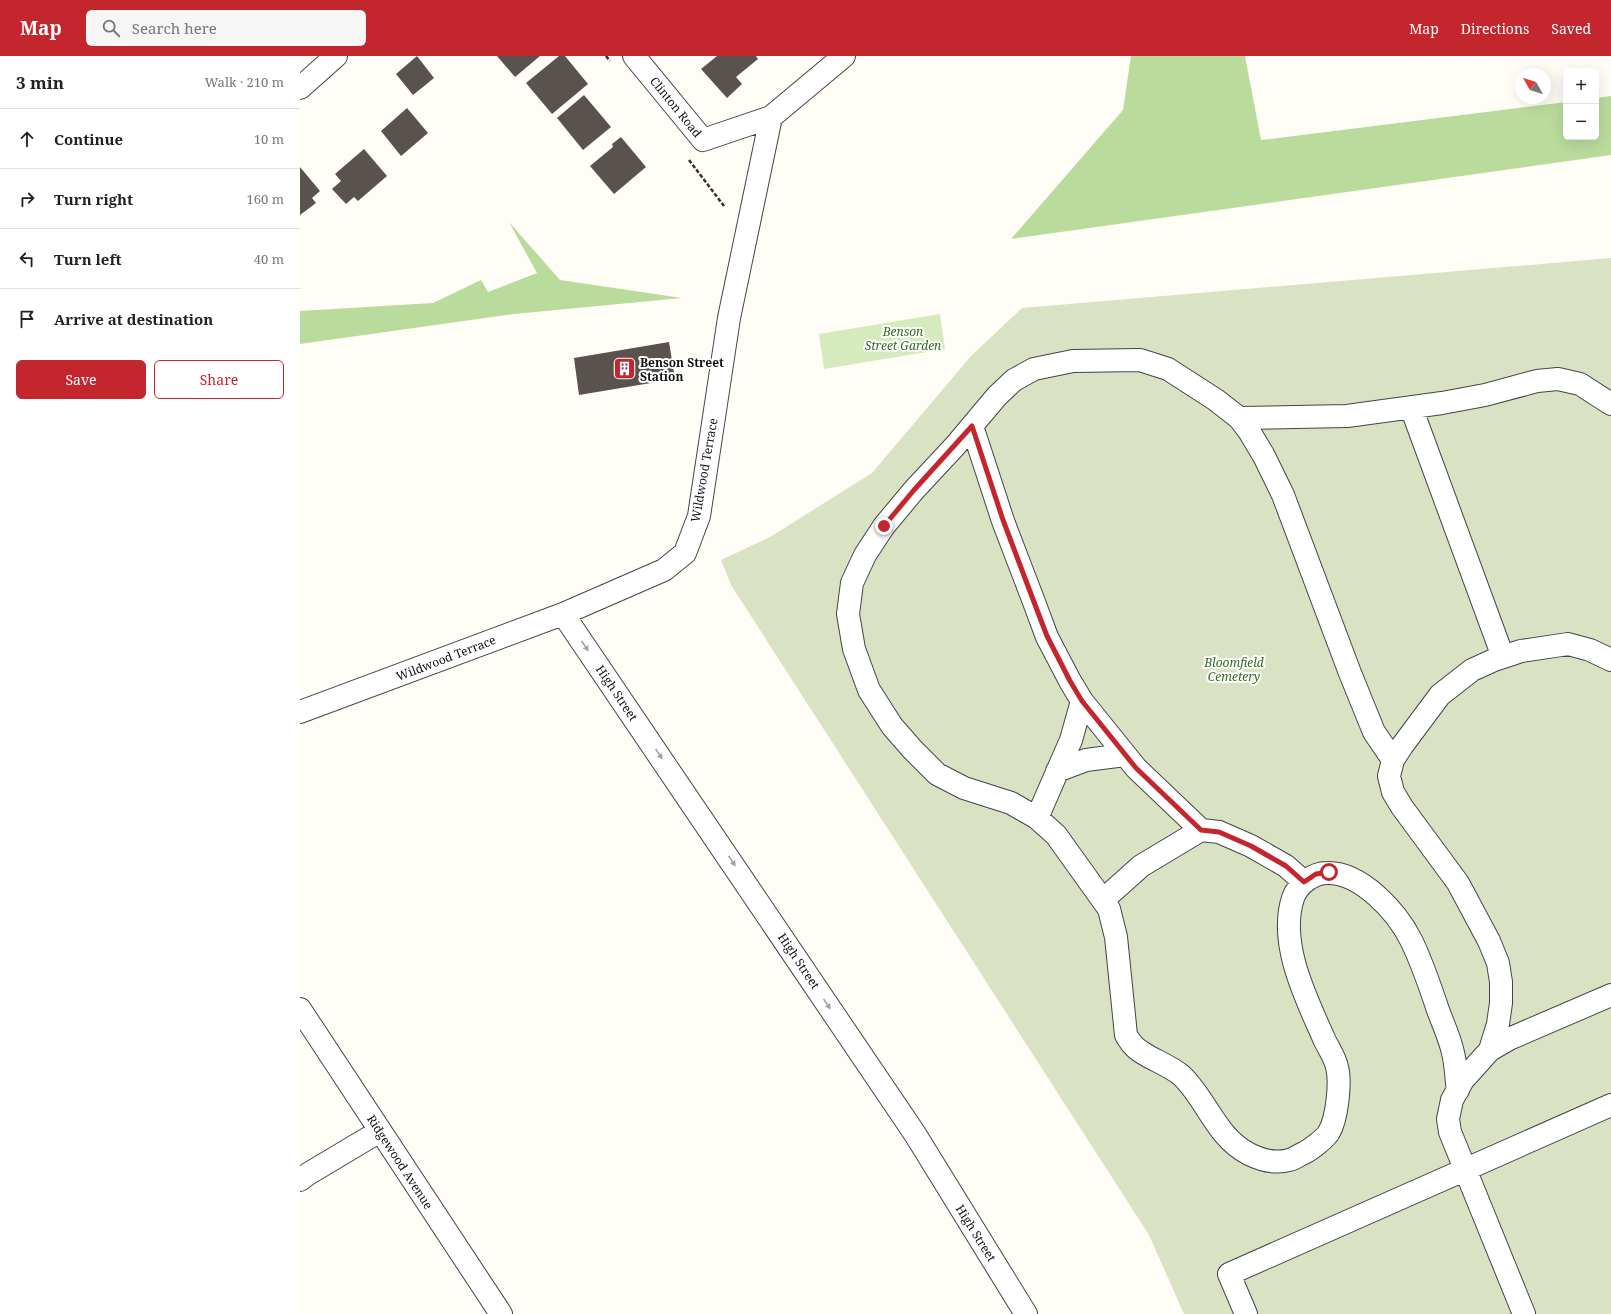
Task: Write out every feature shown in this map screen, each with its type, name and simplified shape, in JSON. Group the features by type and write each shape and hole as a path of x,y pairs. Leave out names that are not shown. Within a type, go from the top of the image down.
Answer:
{"street":[{"path":"300,88 336,56"},
{"name":"Clinton Road","path":"634,56 703,140 771,117"},
{"path":"771,117 844,56"},
{"name":"Wildwood Terrace","path":"300,712 563,614 664,570 684,553 699,516 729,318 771,117"},
{"path":"1393,760 1374,732 1350,673 1283,494 1264,456 1249,431 1239,418 1216,400 1168,369 1140,360 1073,361 1034,369 1014,380 997,396 884,526 865,555 852,583 848,614 854,649 869,690 892,726 937,774 964,788 1011,803 1037,818 1056,836 1109,909 1116,937 1126,1035 1134,1047 1182,1076 1217,1125 1230,1140 1247,1153 1264,1161 1289,1160 1309,1151 1329,1133 1339,1089 1337,1067 1304,991 1294,962 1290,943 1290,912 1294,896 1304,882 1316,874 1329,872 1345,876 1366,886 1395,916 1410,938 1422,965 1453,1053 1458,1090"},
{"path":"1239,418 1347,416 1485,395 1538,381 1558,379 1580,384 1611,404"},
{"path":"1411,407 1503,657"},
{"path":"972,426 1003,520 1047,636 1082,701 1136,768 1201,830"},
{"name":"High Street","path":"563,614 915,1134 1026,1314"},
{"path":"1490,1050 1498,1024 1501,1002 1501,982 1498,963 1490,941 1458,883 1402,807 1393,792 1389,776 1393,760 1440,695 1472,670 1521,651 1568,644 1590,650 1611,660"},
{"path":"1037,818 1071,740 1082,701"},
{"path":"1057,772 1086,760 1125,755"},
{"path":"1103,900 1141,866 1201,830 1219,832 1251,846 1286,866 1304,882"},
{"path":"1524,1314 1450,1132 1448,1119 1452,1100 1463,1080 1490,1050 1508,1039 1611,995"},
{"name":"Ridgewood Avenue","path":"300,1009 501,1314"},
{"path":"1246,1314 1229,1274 1611,1105"},
{"path":"300,1180 380,1131"}],"green space":[{"path":"1131,56 1245,56 1261,140 1563,102 1563,140 1599,140 1599,98 1611,96 1611,155 1011,239 1123,110"},
{"path":"509,222 560,280 682,298 514,314 300,344 300,311 433,303 481,280 488,292 537,273"},
{"name":"Bloomfield Cemetery","path":"1611,258 1611,1314 1184,1314 1149,1235 731,585 721,560 770,537 872,473 971,356 1022,308"},
{"name":"Benson Street Garden","path":"940,314 945,349 824,369 819,334"}],"building":[{"path":"417,56 434,78 413,95 396,74"},
{"path":"497,56 540,56 515,77"},
{"path":"559,56 565,56 588,84 552,114 526,83"},
{"path":"717,56 756,56 758,59 736,77 742,84 727,98 701,69"},
{"path":"584,95 611,127 583,150 557,118"},
{"path":"407,108 428,133 401,156 381,131"},
{"path":"621,137 646,167 614,194 590,166 613,147 612,144"},
{"path":"364,149 387,176 358,201 354,197 346,204 332,189 341,181 335,174"},
{"path":"300,167 320,191 312,198 316,203 300,215"},
{"name":"Benson Street Station","path":"669,342 675,379 579,395 574,358"}],"place":[{"name":"Benson Street Station","path":"624,369"}],"route":[{"path":"884,526 914,490 972,426 1003,520 1047,636 1070,681 1082,701 1097,721 1136,768 1201,830 1219,832 1251,846 1286,866 1304,882 1316,874 1329,872"}]}
